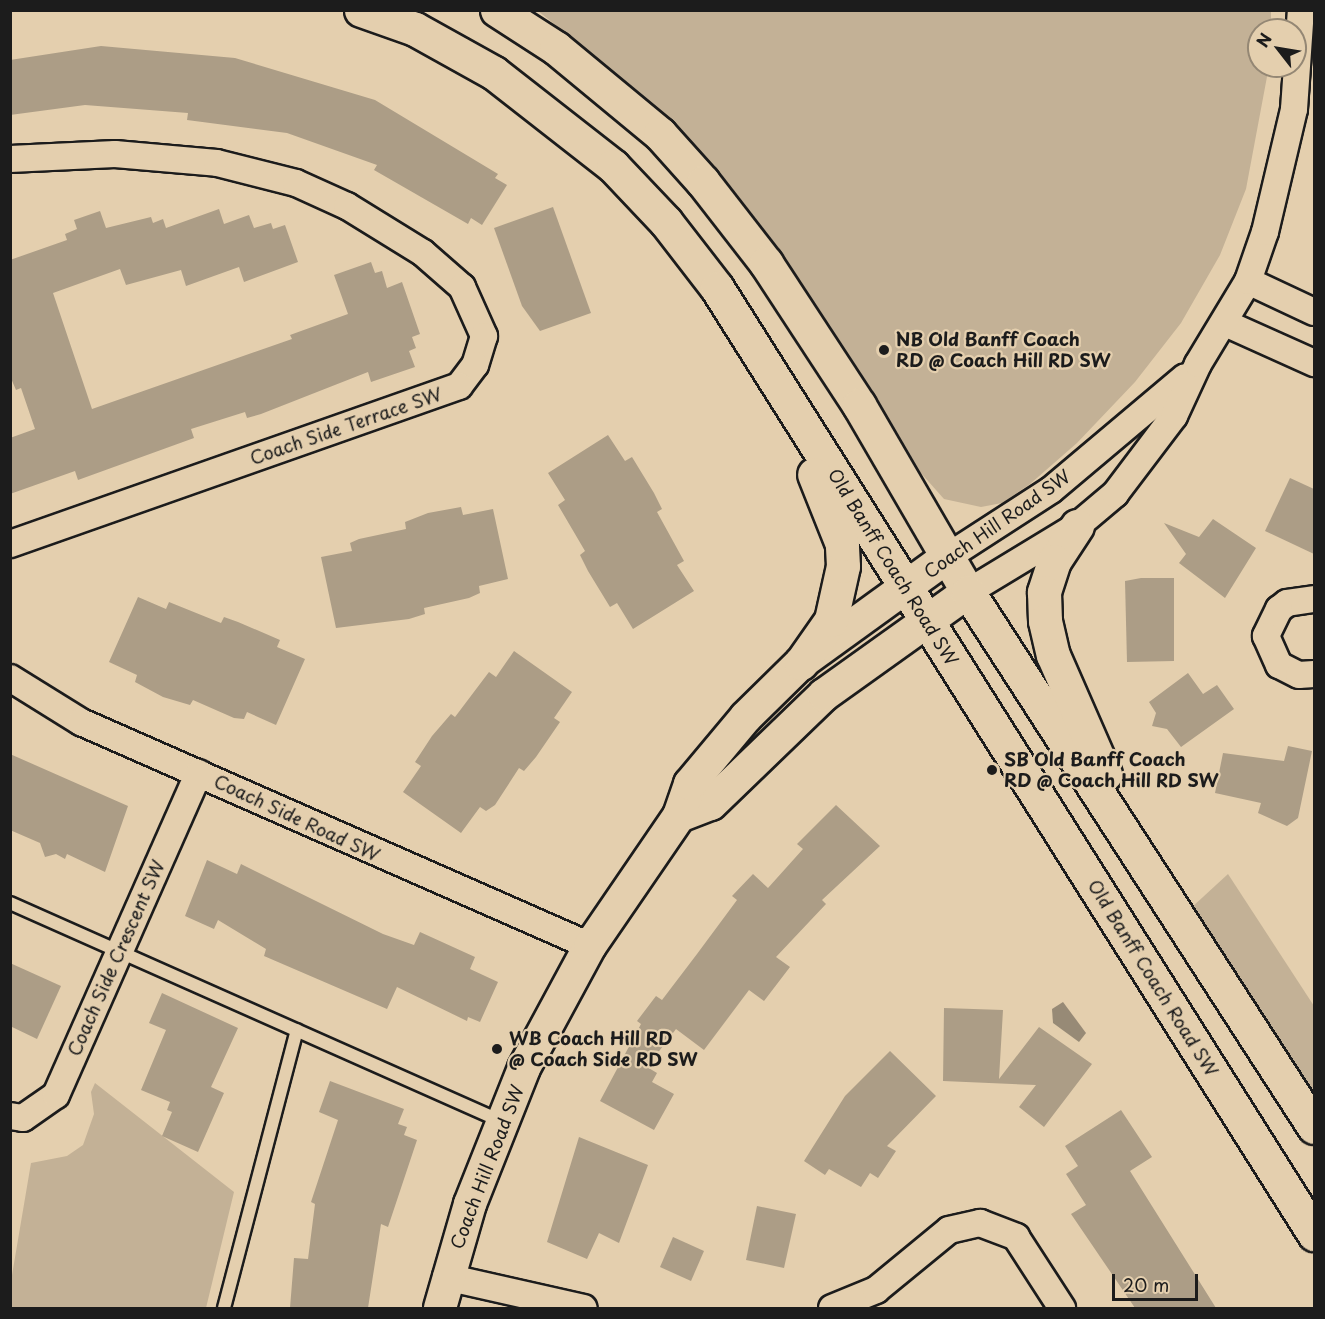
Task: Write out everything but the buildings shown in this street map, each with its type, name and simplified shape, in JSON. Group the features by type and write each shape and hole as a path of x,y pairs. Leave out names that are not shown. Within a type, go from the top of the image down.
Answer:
{"main road":[{"name":"Old Banff Coach Road SW","path":"361,10 415,29 494,74 613,166 706,273 1314,1234"},
{"path":"497,10 614,93 703,182 800,312 949,556 968,592 1314,1127"},
{"path":"764,363 842,544 841,588 831,620 801,663"},
{"path":"1077,526 1054,561 1044,592 1045,621 1053,655 1144,863"}],"street":[{"name":"Coach Hill Road SW","path":"679,816 711,804 824,695 968,592 1077,526 1140,467 1174,416 1198,364 1225,323 1248,281 1294,109 1301,10"},
{"name":"Coach Side Terrace SW","path":"10,159 115,154 217,163 296,183 346,206 423,254 462,287 484,336 475,365 459,386 10,544"},
{"path":"1248,281 1314,312"},
{"path":"1225,323 1314,363"},
{"name":"Coach Hill Road SW","path":"440,1308 446,1277 501,1121 524,1068 590,946 679,816 690,784 702,768 801,663 949,556 1051,490 1161,401 1198,364"},
{"path":"1314,599 1287,603 1279,609 1266,636 1279,665 1299,675 1314,674"},
{"name":"Coach Side Road SW","path":"10,678 81,722 590,946"},
{"name":"Coach Side Crescent SW","path":"10,1116 23,1118 56,1095 117,950 200,773"},
{"path":"832,1308 876,1290 949,1230 980,1223 1016,1237 1062,1308"},
{"path":"446,1277 584,1308"}],"lane":[{"path":"10,903 501,1121"},
{"path":"224,1308 297,1030"}],"shaded area":[{"path":"538,11 1271,11 1271,18 1247,18 1247,78 1267,78 1246,189 1220,255 1181,323 1135,382 1077,443 1030,484 1002,503 981,507 944,499 920,472 795,273 697,149 639,92"},
{"path":"1228,874 1314,1006 1314,1099 1191,908"},
{"path":"1063,1002 1086,1033 1079,1042 1053,1023 1052,1009"},
{"path":"95,1083 234,1192 206,1308 11,1308 11,1281 31,1163 67,1156 83,1145 94,1114 91,1092"}],"place":[{"name":"NB Old Banff Coach RD @ Coach Hill RD SW","path":"884,350"},
{"name":"SB Old Banff Coach RD @ Coach Hill RD SW","path":"992,770"},
{"name":"WB Coach Hill RD @ Coach Side RD SW","path":"497,1049"}]}
